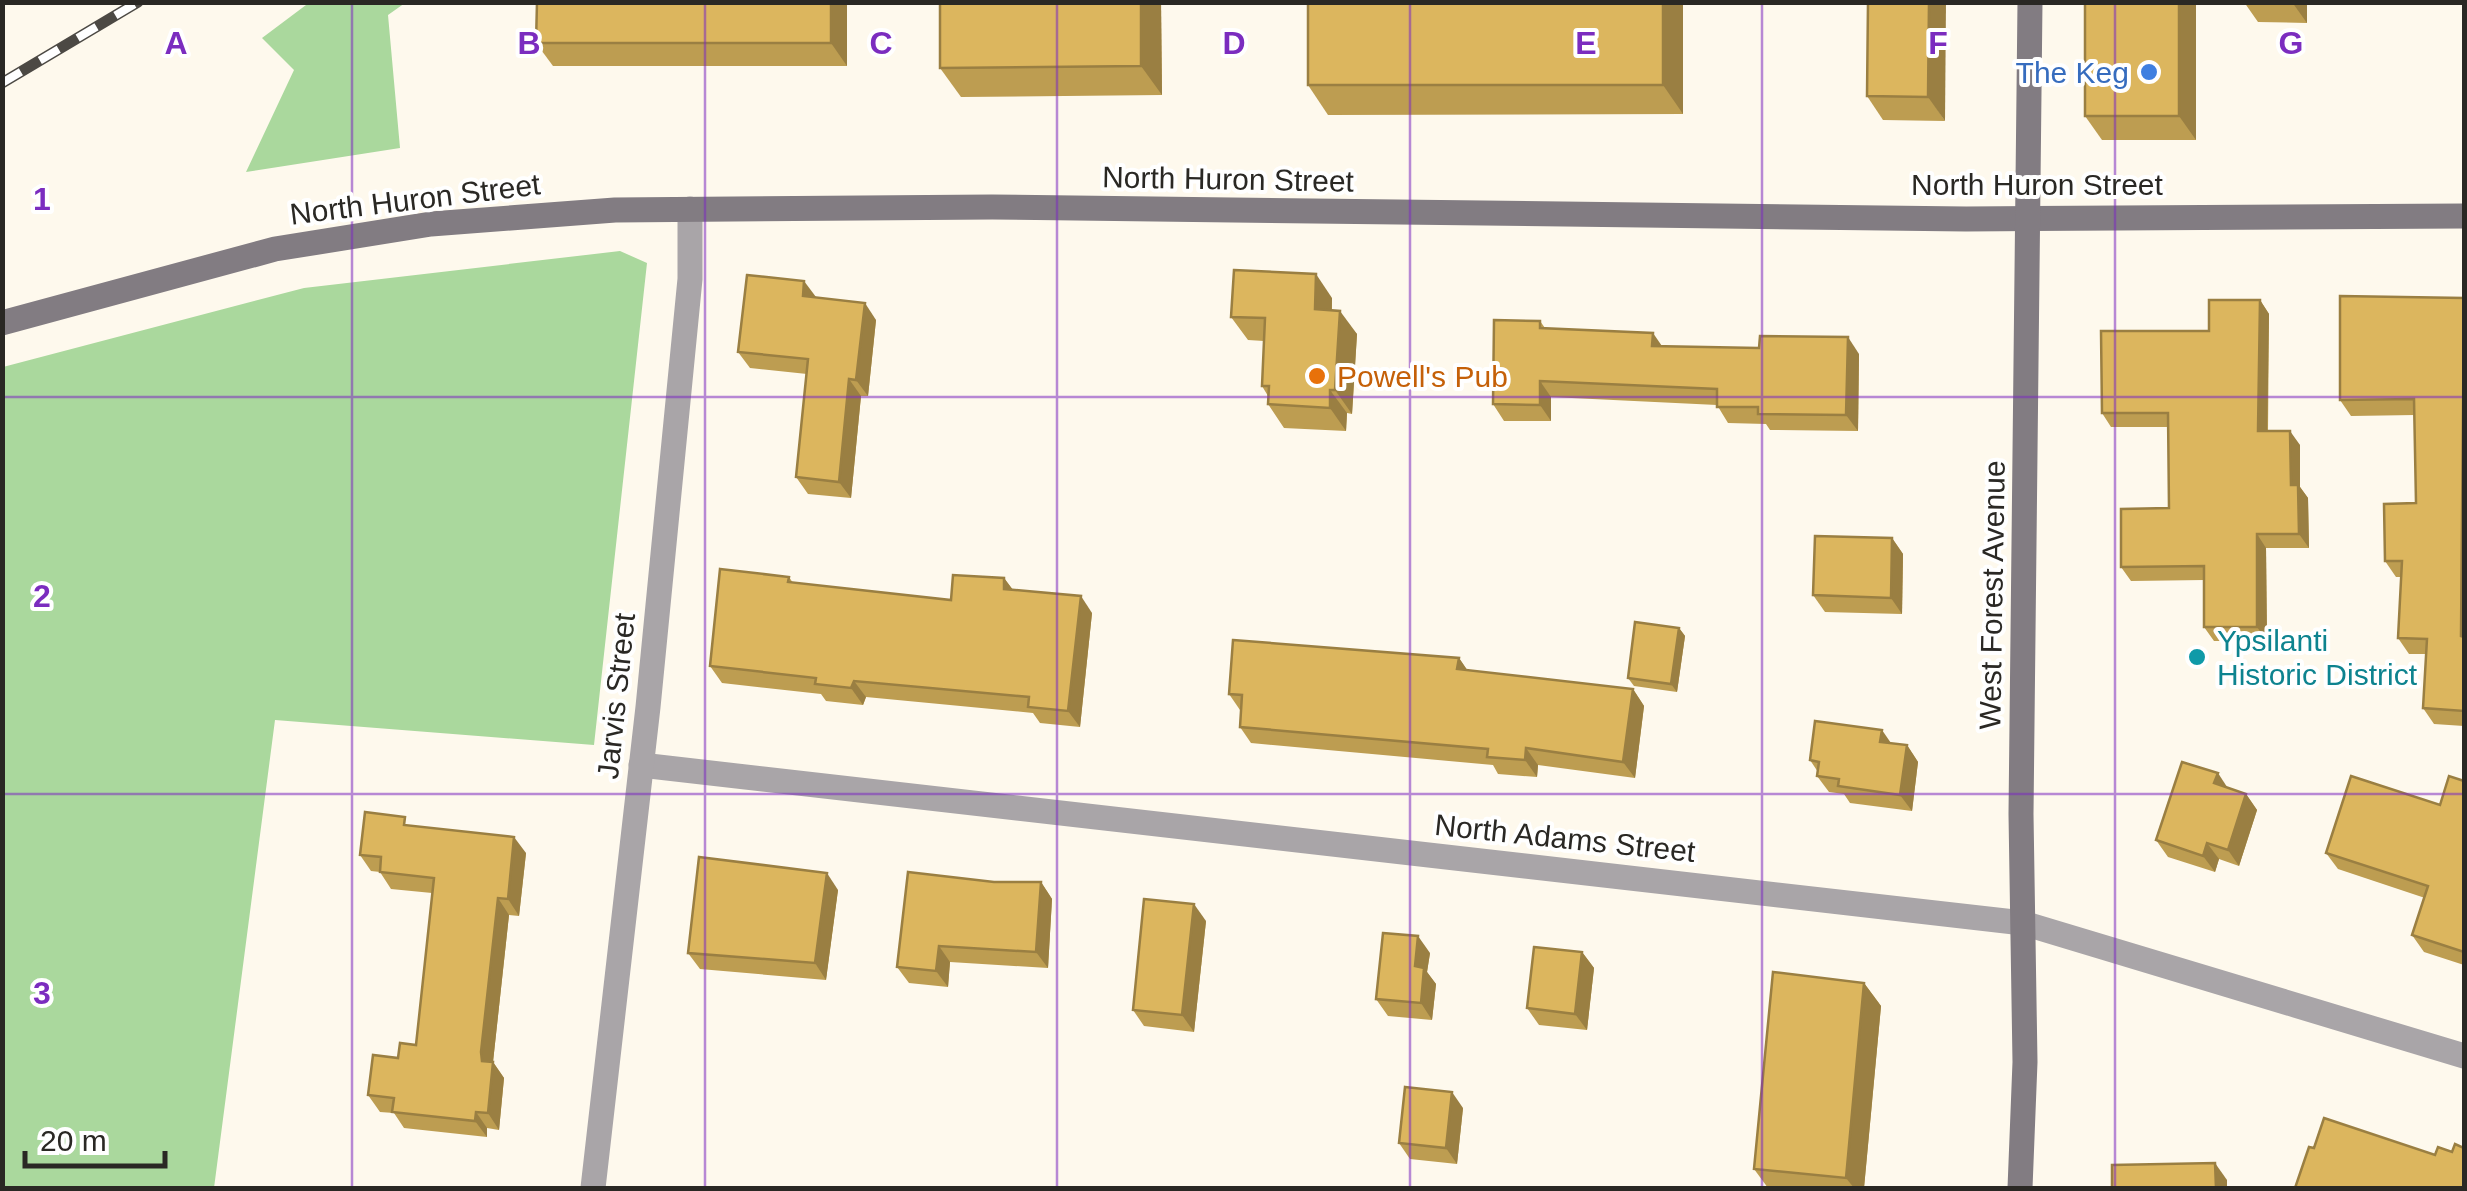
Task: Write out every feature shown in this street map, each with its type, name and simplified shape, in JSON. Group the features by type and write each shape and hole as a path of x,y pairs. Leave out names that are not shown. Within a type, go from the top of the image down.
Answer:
{"main road":[{"name":"West Forest Avenue","path":"2020,1188 2025,1062 2030,2"},
{"name":"North Huron Street","path":"2,324 275,249 430,224 690,209 2028,218 2464,216"}],"street":[{"name":"Jarvis Street","path":"593,1188 642,765 690,279 690,209"},
{"name":"North Adams Street","path":"642,765 2024,923 2464,1056"}],"green space":[{"path":"310,2 405,3 388,15 400,148 246,172 294,70 262,38"},
{"path":"620,251 647,263 594,745 275,720 214,1188 3,1188 3,367 304,288"}],"building":[{"path":"537,2 831,2 831,43 536,43"},
{"path":"940,2 1141,2 1141,66 940,68"},
{"path":"1308,2 1663,2 1663,85 1308,85"},
{"path":"1868,2 1929,2 1928,97 1867,96"},
{"name":"The Keg","path":"2085,2 2179,2 2179,116 2085,116"},
{"name":"Powell's Pub","path":"1234,270 1316,274 1315,309 1340,311 1335,390 1330,390 1330,408 1268,404 1269,386 1262,386 1265,318 1231,317"},
{"path":"747,275 804,281 803,296 865,303 856,380 849,379 839,482 796,477 808,359 738,352"},
{"path":"2340,296 2464,298 2464,711 2423,708 2427,639 2398,638 2402,561 2385,561 2384,504 2416,503 2414,399 2340,400"},
{"path":"2209,300 2260,300 2258,431 2290,431 2291,485 2298,485 2299,534 2257,534 2257,627 2204,627 2204,566 2121,567 2121,509 2169,508 2168,413 2102,413 2101,331 2209,331"},
{"path":"1494,320 1540,321 1540,328 1653,333 1652,346 1759,348 1760,336 1848,337 1846,415 1758,414 1758,407 1717,407 1717,389 1540,381 1540,405 1493,404"},
{"path":"1815,536 1892,538 1891,598 1813,595"},
{"path":"720,569 789,577 788,582 951,600 953,575 1004,578 1004,589 1081,596 1068,711 1028,707 1029,697 854,681 851,688 815,684 816,678 710,666"},
{"path":"1635,622 1679,628 1671,684 1628,678"},
{"path":"1233,640 1459,658 1457,669 1633,689 1623,762 1526,748 1525,760 1487,757 1488,749 1240,727 1242,695 1229,694"},
{"path":"1815,721 1882,730 1880,742 1907,745 1900,795 1838,786 1839,779 1817,776 1819,762 1810,760"},
{"path":"2182,762 2218,773 2214,783 2246,794 2228,850 2207,843 2203,856 2156,840"},
{"path":"2351,776 2440,805 2449,776 2464,781 2464,952 2412,935 2428,886 2326,853"},
{"path":"365,812 405,817 404,825 514,837 508,899 498,898 481,1052 482,1061 493,1062 488,1113 476,1112 475,1121 392,1112 394,1098 368,1095 373,1055 398,1058 400,1043 416,1045 434,878 380,872 381,857 360,855"},
{"path":"699,857 827,873 815,963 688,953"},
{"path":"908,872 994,882 1041,882 1036,952 939,946 936,971 897,967"},
{"path":"1144,899 1194,904 1182,1015 1133,1010"},
{"path":"1383,933 1418,936 1415,966 1424,968 1421,1003 1376,999"},
{"path":"1534,947 1582,952 1575,1014 1527,1008"},
{"path":"1773,972 1864,983 1846,1178 1754,1169"},
{"path":"1405,1087 1452,1092 1446,1148 1399,1143"},
{"path":"2324,1118 2435,1155 2438,1147 2452,1152 2455,1144 2464,1148 2464,1188 2295,1188"},
{"path":"2215,1163 2216,1188 2112,1188 2112,1165"}],"railway":[{"path":"2,83 138,2"}],"place":[{"name":"The Keg","path":"2149,72"},
{"name":"Powell's Pub","path":"1317,376"},
{"name":"Ypsilanti Historic District","path":"2197,657"}]}
